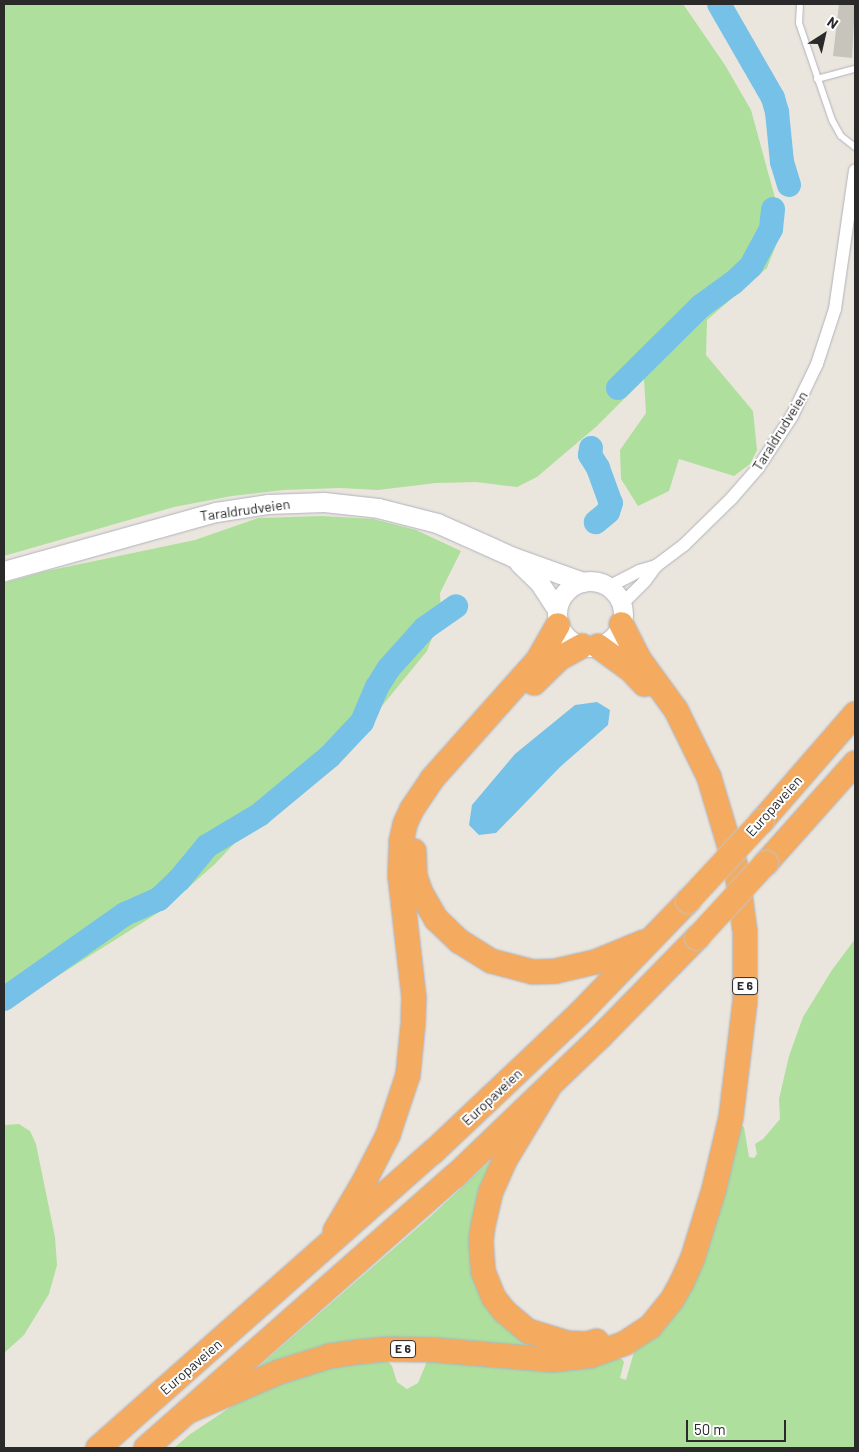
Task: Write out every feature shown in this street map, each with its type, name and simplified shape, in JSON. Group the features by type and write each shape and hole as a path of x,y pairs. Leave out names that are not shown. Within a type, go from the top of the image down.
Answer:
{"highway":[{"name":"E 6","path":"189,1411 279,1372 330,1356 359,1352 386,1349 435,1350 551,1360 590,1356 625,1343 650,1327 672,1300 682,1282 693,1257 714,1189 731,1117 745,1002 745,932 737,871 725,823 709,777 676,710 639,659 621,614"},
{"path":"322,1252 379,1156 396,1116 408,1075 414,998 400,876 401,842 405,824 412,809 432,779 538,660 558,617"},
{"path":"590,646 571,651 548,669 441,786 431,800 417,830 414,843 415,876 428,906 447,931 475,953 513,968 533,972 572,968 595,962 652,938"},
{"name":"E 6","path":"549,1087 505,1160 491,1190 481,1241 484,1271 494,1298 504,1311 528,1331 567,1343 586,1344 605,1338 622,1337 648,1319 668,1293 687,1252 702,1210 714,1168 730,1089 735,1047 738,971 727,862 697,774 666,712 651,692 630,669 590,646"},
{"name":"Europaveien","path":"98,1448 322,1252 528,1063 688,901 762,821 855,714"},
{"name":"E 6","path":"146,1448 455,1176 549,1087 698,938 855,763"}],"main road":[{"name":"Taraldrudveien","path":"4,571 200,516 268,504 303,502 358,505 421,518 454,529 513,557 583,582"},
{"name":"Taraldrudveien","path":"513,557 539,582 558,617"},
{"path":"583,582 601,583 608,587 614,592 621,614 612,638 590,646 567,638 558,617 566,592 583,582"}],"street":[{"name":"Taraldrudveien","path":"621,614 656,566 706,526 742,487 776,441 804,393 822,350 835,309 855,170"},
{"name":"Taraldrudveien","path":"608,587 639,571 656,566"}],"lane":[{"path":"800,4 799,22 832,120 841,136 855,147"},
{"path":"817,79 855,69"}],"green space":[{"path":"4,4 683,4 725,65 751,110 783,227 767,268 707,320 706,355 753,411 757,450 750,464 734,476 679,459 669,491 638,506 621,479 620,450 646,413 644,379 597,426 537,477 517,487 476,482 436,483 378,490 340,488 283,490 232,496 174,507 4,556"},
{"path":"322,516 373,519 416,530 461,551 440,593 441,614 427,651 359,734 308,783 246,831 215,864 164,909 45,984 4,1005 4,583 47,571 195,540 258,518"},
{"path":"855,939 855,1448 174,1448 189,1435 235,1404 315,1368 387,1360 392,1366 397,1382 407,1389 418,1383 428,1359 617,1358 622,1359 624,1362 620,1378 626,1380 634,1352 654,1334 737,1123 744,1127 749,1157 754,1158 757,1154 755,1144 763,1139 780,1119 779,1099 789,1056 803,1017 832,970"},
{"path":"19,1124 30,1131 36,1144 55,1237 57,1265 49,1294 24,1335 4,1353 4,1125"},
{"path":"503,1149 482,1286 569,1350 409,1343 251,1373 430,1217"}],"water":[{"path":"597,702 610,710 608,725 560,767 496,833 479,835 469,825 472,805 515,754 575,705"}],"building":[{"path":"839,4 855,4 852,58 833,56"}],"waterway":[{"path":"719,4 773,98 777,112 782,162 789,185"},
{"path":"618,388 701,306 733,283 751,266 771,229 773,209"},
{"path":"591,448 590,455 598,468 611,503 608,512 596,522"},
{"path":"4,999 125,914 159,899 179,880 207,846 259,815 330,756 362,722 377,687 389,668 425,628 456,606"}]}
